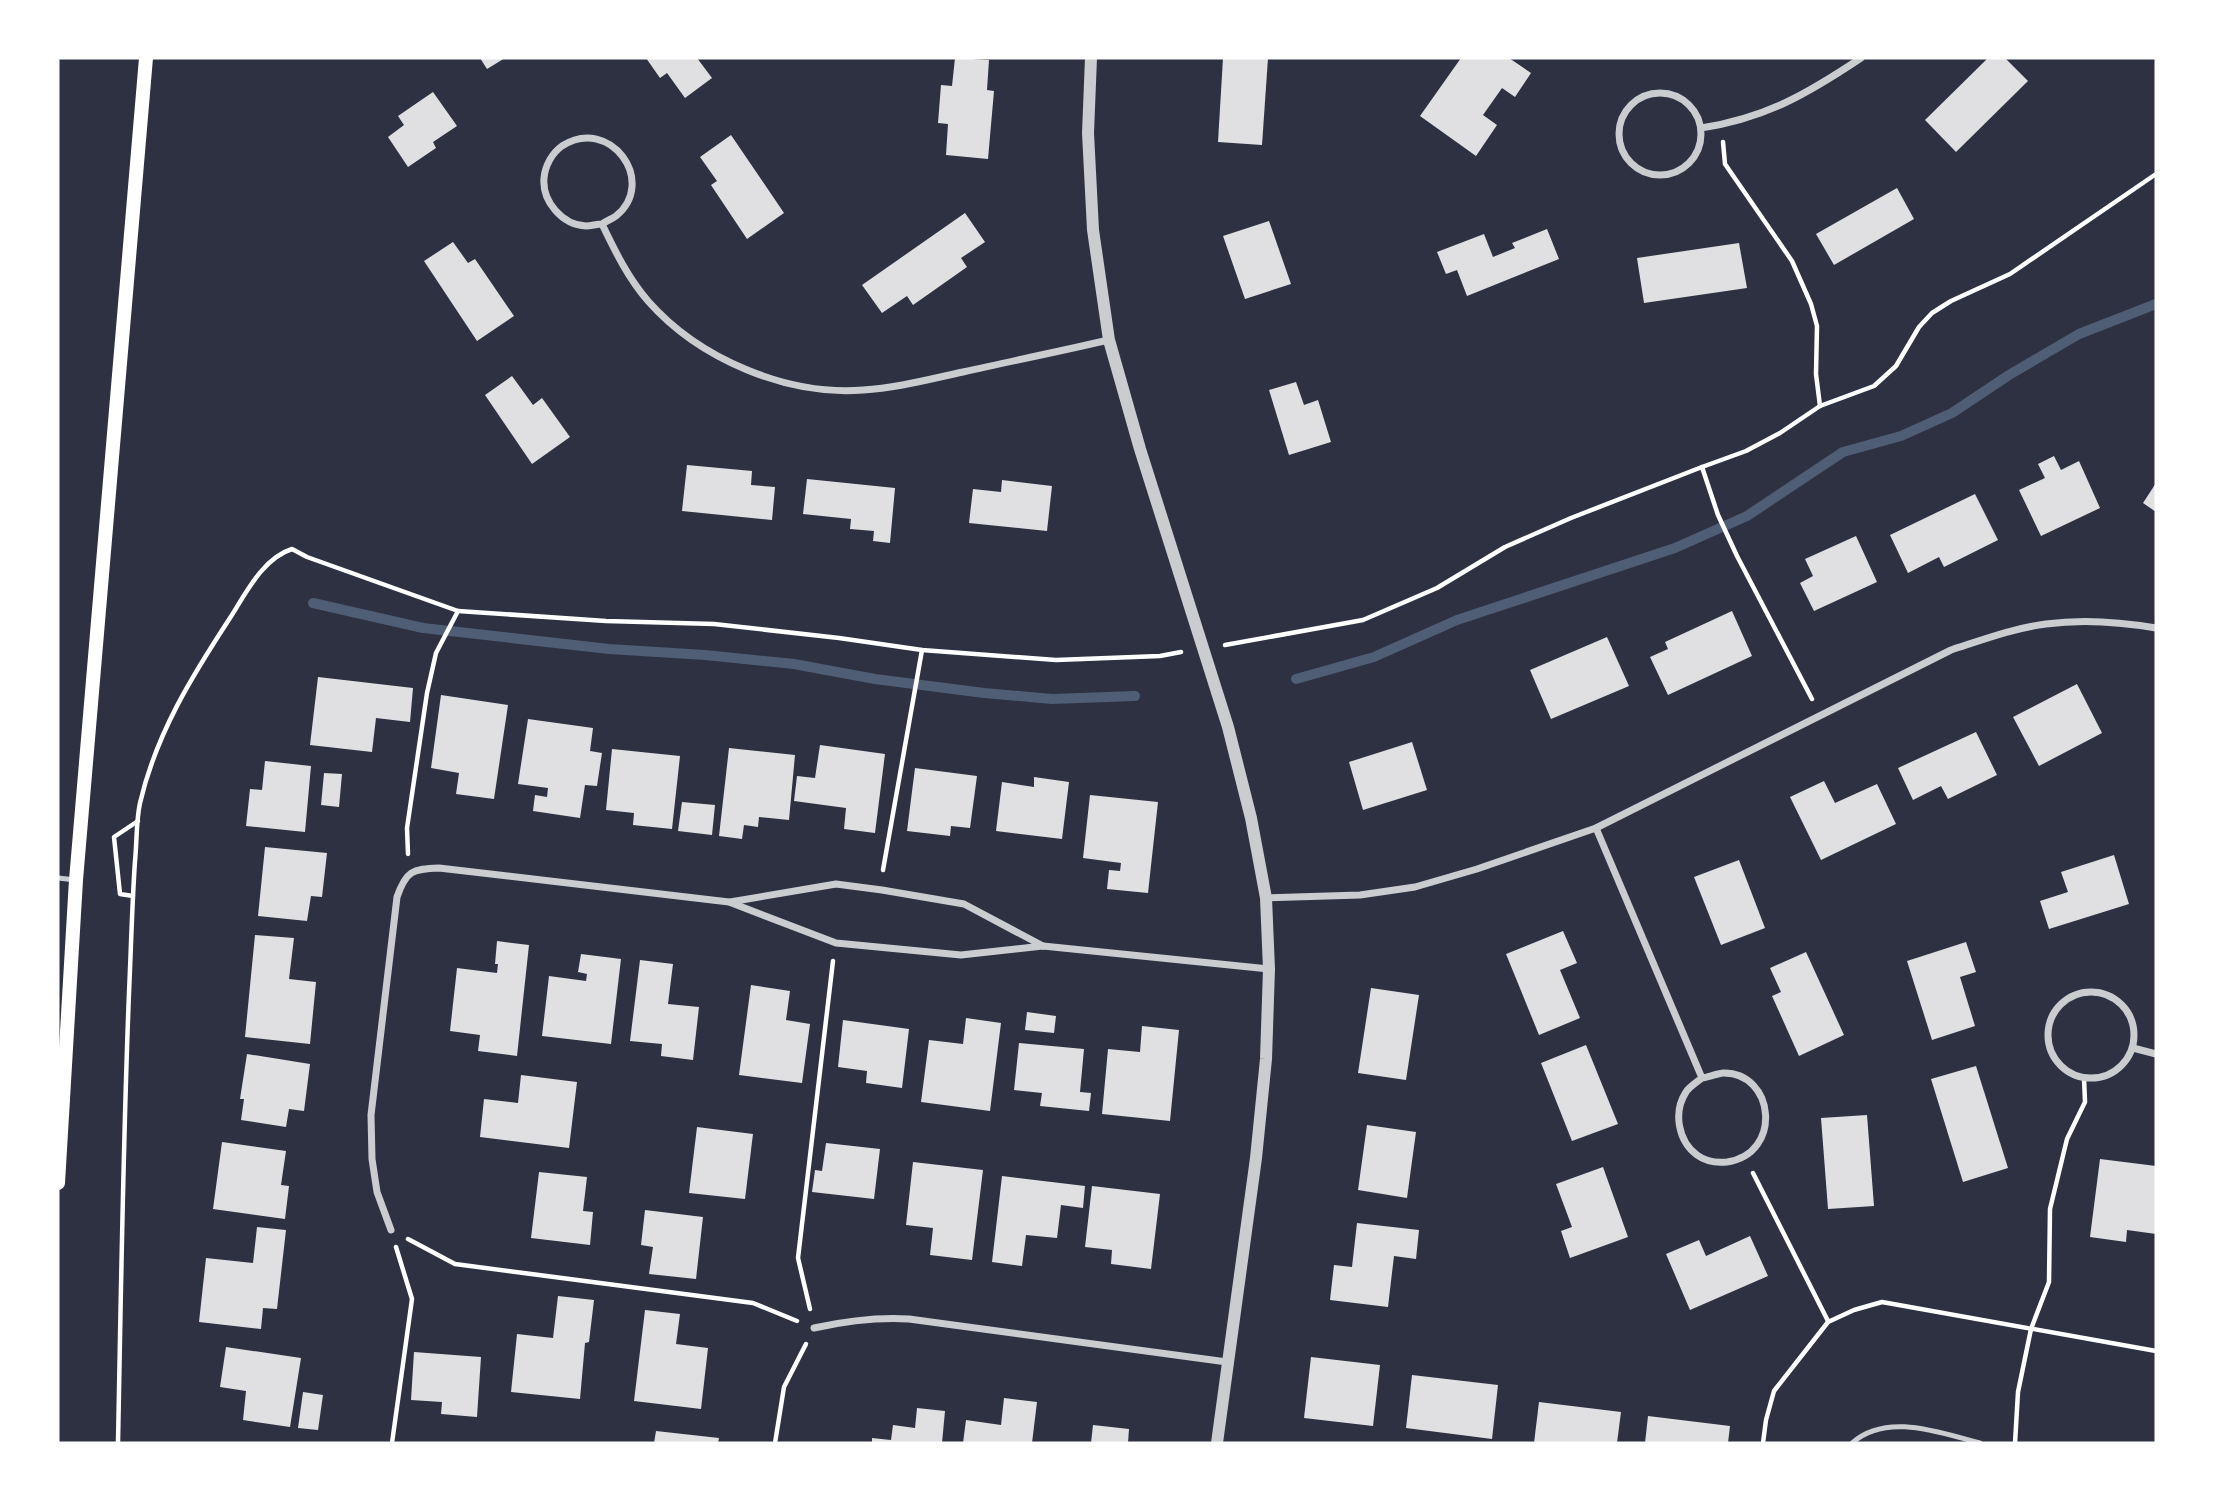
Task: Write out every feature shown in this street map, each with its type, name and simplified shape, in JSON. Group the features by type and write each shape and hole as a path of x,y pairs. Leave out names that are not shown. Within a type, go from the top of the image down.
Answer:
{"main road":[{"path":"58,1183 76,880 146,58"}],"street":[{"path":"1091,58 1088,133 1093,230 1109,340 1140,449 1228,727 1251,818 1266,898 1269,969 1266,1059 1256,1158 1217,1443"},
{"path":"1701,128 1721,125 1777,108 1820,86 1861,58"},
{"path":"1654,93 1675,95 1688,103 1697,114 1701,128 1699,148 1693,160 1682,170 1668,175 1657,176 1643,172 1631,164 1623,154 1619,139 1620,125 1629,107 1640,98 1654,93"},
{"path":"591,137 607,142 621,153 629,168 632,185 627,202 617,215 602,224 585,226 568,221 555,211 546,196 544,179 548,162 559,148 574,140 591,137"},
{"path":"602,224 624,269 649,302 692,341 736,366 776,380 824,389 862,391 910,384 1109,340"},
{"path":"1266,898 1360,895 1415,887 1477,869 1596,828 1951,650 1998,635 2046,624 2093,622 2156,628"},
{"path":"1596,828 1702,1078"},
{"path":"391,1230 377,1192 371,1115 397,897 409,873 439,868 729,902 835,943 961,955 1043,946 1269,969"},
{"path":"729,902 836,884 882,890 964,904 1043,946"},
{"path":"2095,992 2116,1000 2126,1010 2133,1026 2133,1048 2123,1066 2104,1077 2084,1078 2068,1072 2056,1059 2049,1041 2051,1019 2059,1006 2076,995 2095,992"},
{"path":"2133,1048 2156,1054"},
{"path":"1724,1073 1741,1077 1753,1086 1762,1098 1767,1118 1765,1132 1758,1145 1746,1156 1722,1163 1696,1154 1688,1146 1680,1130 1678,1113 1686,1092 1702,1078 1724,1073"},
{"path":"814,1328 880,1317 909,1319 1227,1362"}],"lane":[{"path":"58,878 76,880"},
{"path":"1852,1443 1861,1435 1891,1426 1920,1429 1980,1443"}],"path":[{"path":"1721,125 1725,164 1792,261 1811,304 1817,326 1816,374 1820,406"},
{"path":"118,1443 127,1025 139,805 169,718 195,671 251,585 281,552 292,549 307,557 458,611 606,621 714,624 922,650 1055,660 1160,656 1363,620 1437,589 1505,547 1572,518 1746,451 1780,433 1820,406 1874,386 1896,366 1919,327 1932,313 1951,301 2010,274 2156,175"},
{"path":"1702,467 1718,515 1737,556 1821,715"},
{"path":"409,873 407,828 427,693 436,653 458,611"},
{"path":"882,890 883,870 922,650"},
{"path":"133,896 120,894 114,837 138,821"},
{"path":"775,1443 784,1388 814,1328 798,1258 835,943"},
{"path":"2015,1443 2018,1392 2031,1328 2049,1282 2050,1209 2067,1139 2085,1102 2084,1078"},
{"path":"1746,1156 1828,1322"},
{"path":"391,1230 455,1264 753,1303 814,1328"},
{"path":"391,1230 412,1299 392,1443"},
{"path":"1763,1443 1774,1391 1828,1322 1854,1310 1882,1302 2156,1351"}],"building":[{"path":"480,58 505,58 487,69"},
{"path":"646,58 697,58 712,78 685,98 667,73 660,78"},
{"path":"955,58 989,60 987,90 994,91 988,159 946,155 948,124 938,123 941,85 952,86"},
{"path":"1223,58 1268,58 1262,145 1218,142"},
{"path":"1461,58 1509,58 1531,73 1515,97 1502,88 1483,115 1497,125 1476,156 1420,116"},
{"path":"1988,58 2005,58 2028,81 1956,152 1925,120"},
{"path":"433,92 457,126 433,142 436,148 408,167 388,137 404,125 398,116"},
{"path":"731,135 784,213 747,239 711,185 717,181 700,157"},
{"path":"1897,188 1914,219 1834,265 1816,234"},
{"path":"965,213 985,242 961,258 967,267 913,305 907,296 882,313 862,285"},
{"path":"1269,221 1291,284 1245,299 1223,236"},
{"path":"1547,229 1559,259 1467,296 1457,270 1446,274 1437,252 1484,234 1493,257 1515,248 1512,243"},
{"path":"453,242 468,263 475,259 514,316 477,341 424,261"},
{"path":"1739,243 1747,288 1644,303 1637,258"},
{"path":"512,376 533,405 542,398 570,437 532,464 485,395"},
{"path":"1296,382 1304,405 1318,400 1331,442 1289,455 1269,390"},
{"path":"2054,456 2061,470 2079,461 2100,508 2041,536 2019,490 2045,478 2038,464"},
{"path":"687,465 752,471 751,485 775,487 772,520 682,511"},
{"path":"807,479 895,488 890,543 873,541 874,531 850,529 851,519 803,514"},
{"path":"1002,480 1052,486 1047,531 969,523 973,489 1001,492"},
{"path":"2156,483 2156,512 2143,503"},
{"path":"1975,494 1998,540 1944,567 1939,557 1908,573 1890,535"},
{"path":"1856,536 1877,582 1814,611 1800,583 1813,576 1805,559"},
{"path":"1732,611 1752,656 1668,695 1650,657 1668,649 1665,642"},
{"path":"1607,637 1629,686 1551,719 1530,670"},
{"path":"318,677 413,688 410,722 376,718 372,752 310,745"},
{"path":"2077,684 2102,733 2039,766 2013,717"},
{"path":"441,695 508,705 494,799 456,794 459,773 431,768"},
{"path":"528,719 593,728 590,751 602,753 597,786 585,785 580,818 533,811 535,795 547,797 548,788 518,784"},
{"path":"1976,732 1997,775 1948,799 1941,786 1913,800 1898,768"},
{"path":"1412,742 1427,790 1363,810 1349,762"},
{"path":"820,745 885,754 875,833 844,829 846,808 794,801 797,776 815,778"},
{"path":"729,748 795,755 789,820 759,817 758,827 744,825 742,839 719,836"},
{"path":"612,749 680,756 672,829 633,825 634,813 606,810"},
{"path":"265,761 311,766 305,832 246,826 250,789 262,790"},
{"path":"915,768 977,776 970,828 951,826 950,836 907,831"},
{"path":"324,773 342,774 339,807 321,805"},
{"path":"1034,777 1069,782 1062,839 996,831 1002,782 1034,787"},
{"path":"1824,781 1835,803 1877,784 1896,824 1821,860 1790,797"},
{"path":"1090,795 1158,802 1148,893 1107,889 1109,870 1120,871 1121,863 1083,858"},
{"path":"682,802 715,805 712,835 678,831"},
{"path":"265,847 327,853 322,897 311,896 307,921 258,916"},
{"path":"2114,855 2129,904 2049,929 2040,901 2068,892 2061,872"},
{"path":"1739,860 1765,928 1721,945 1694,877"},
{"path":"1563,931 1577,963 1560,970 1580,1018 1539,1035 1506,954"},
{"path":"255,935 294,938 289,979 316,982 310,1044 245,1037"},
{"path":"497,941 529,945 517,1056 478,1051 480,1035 450,1031 457,968 497,973"},
{"path":"1966,942 1976,972 1960,977 1975,1026 1932,1040 1907,961"},
{"path":"1806,952 1844,1035 1799,1056 1772,996 1781,992 1770,968"},
{"path":"581,954 621,959 611,1044 542,1036 549,976 586,981 587,974 578,972"},
{"path":"640,960 673,964 668,1004 699,1007 693,1060 661,1056 662,1044 630,1041"},
{"path":"751,985 790,991 786,1020 810,1024 802,1083 739,1075"},
{"path":"1371,988 1419,995 1406,1080 1358,1073"},
{"path":"1027,1012 1056,1016 1054,1033 1025,1030"},
{"path":"966,1018 1001,1023 990,1111 921,1102 929,1040 963,1044"},
{"path":"843,1020 909,1029 902,1088 866,1083 867,1071 838,1067"},
{"path":"1142,1026 1179,1030 1170,1121 1102,1114 1108,1049 1140,1052"},
{"path":"1019,1043 1084,1049 1080,1092 1091,1093 1089,1111 1040,1106 1042,1093 1014,1090"},
{"path":"1586,1045 1618,1124 1572,1141 1541,1063"},
{"path":"247,1054 310,1064 304,1111 289,1109 286,1127 241,1120 244,1099 240,1099"},
{"path":"1976,1066 2008,1168 1963,1182 1931,1079"},
{"path":"521,1075 577,1082 569,1148 480,1137 484,1099 518,1103"},
{"path":"1867,1115 1874,1206 1828,1209 1821,1118"},
{"path":"1367,1125 1416,1132 1407,1198 1358,1190"},
{"path":"697,1127 753,1134 745,1199 689,1193"},
{"path":"222,1142 286,1151 281,1185 289,1186 285,1219 213,1209"},
{"path":"826,1143 880,1149 874,1199 812,1192 815,1170 822,1171"},
{"path":"2100,1159 2156,1166 2156,1234 2127,1230 2126,1242 2090,1237"},
{"path":"913,1162 983,1170 972,1260 930,1255 933,1228 906,1225"},
{"path":"1603,1167 1628,1237 1570,1258 1561,1231 1572,1227 1556,1184"},
{"path":"539,1172 587,1177 583,1211 593,1212 590,1245 531,1238"},
{"path":"1002,1176 1085,1186 1083,1208 1061,1205 1057,1238 1026,1235 1022,1266 992,1262"},
{"path":"1092,1186 1160,1194 1151,1269 1111,1264 1112,1250 1085,1247"},
{"path":"645,1210 703,1217 696,1279 649,1274 653,1247 641,1245"},
{"path":"1357,1223 1419,1230 1416,1259 1394,1256 1388,1307 1330,1300 1334,1265 1352,1267"},
{"path":"257,1227 286,1230 277,1309 263,1308 261,1329 199,1322 206,1258 253,1263"},
{"path":"1750,1236 1768,1276 1690,1310 1666,1254 1699,1240 1706,1256"},
{"path":"558,1296 594,1300 589,1342 585,1343 580,1399 511,1392 517,1334 553,1338"},
{"path":"645,1310 680,1314 676,1344 708,1348 701,1409 634,1401"},
{"path":"226,1347 301,1358 290,1427 243,1420 246,1391 220,1387"},
{"path":"414,1352 481,1357 477,1417 441,1414 442,1402 411,1400"},
{"path":"1311,1357 1380,1365 1373,1426 1304,1418"},
{"path":"1412,1375 1498,1385 1492,1439 1406,1428"},
{"path":"303,1392 323,1395 318,1430 298,1428"},
{"path":"1004,1398 1037,1402 1032,1443 963,1443 966,1420 1001,1425"},
{"path":"1539,1402 1621,1412 1617,1443 1534,1443"},
{"path":"917,1408 945,1411 942,1443 872,1443 872,1438 891,1440 893,1425 915,1428"},
{"path":"1648,1416 1730,1426 1728,1443 1645,1443"},
{"path":"1093,1425 1129,1429 1128,1443 1091,1443"},
{"path":"656,1431 719,1438 718,1443 654,1443"}],"waterway":[{"path":"1296,679 1374,657 1457,620 1675,548 1747,516 1843,452 1901,436 1952,413 2009,375 2079,334 2156,304"},
{"path":"313,603 423,628 609,649 794,664 875,679 984,693 1052,699 1135,696"}]}
